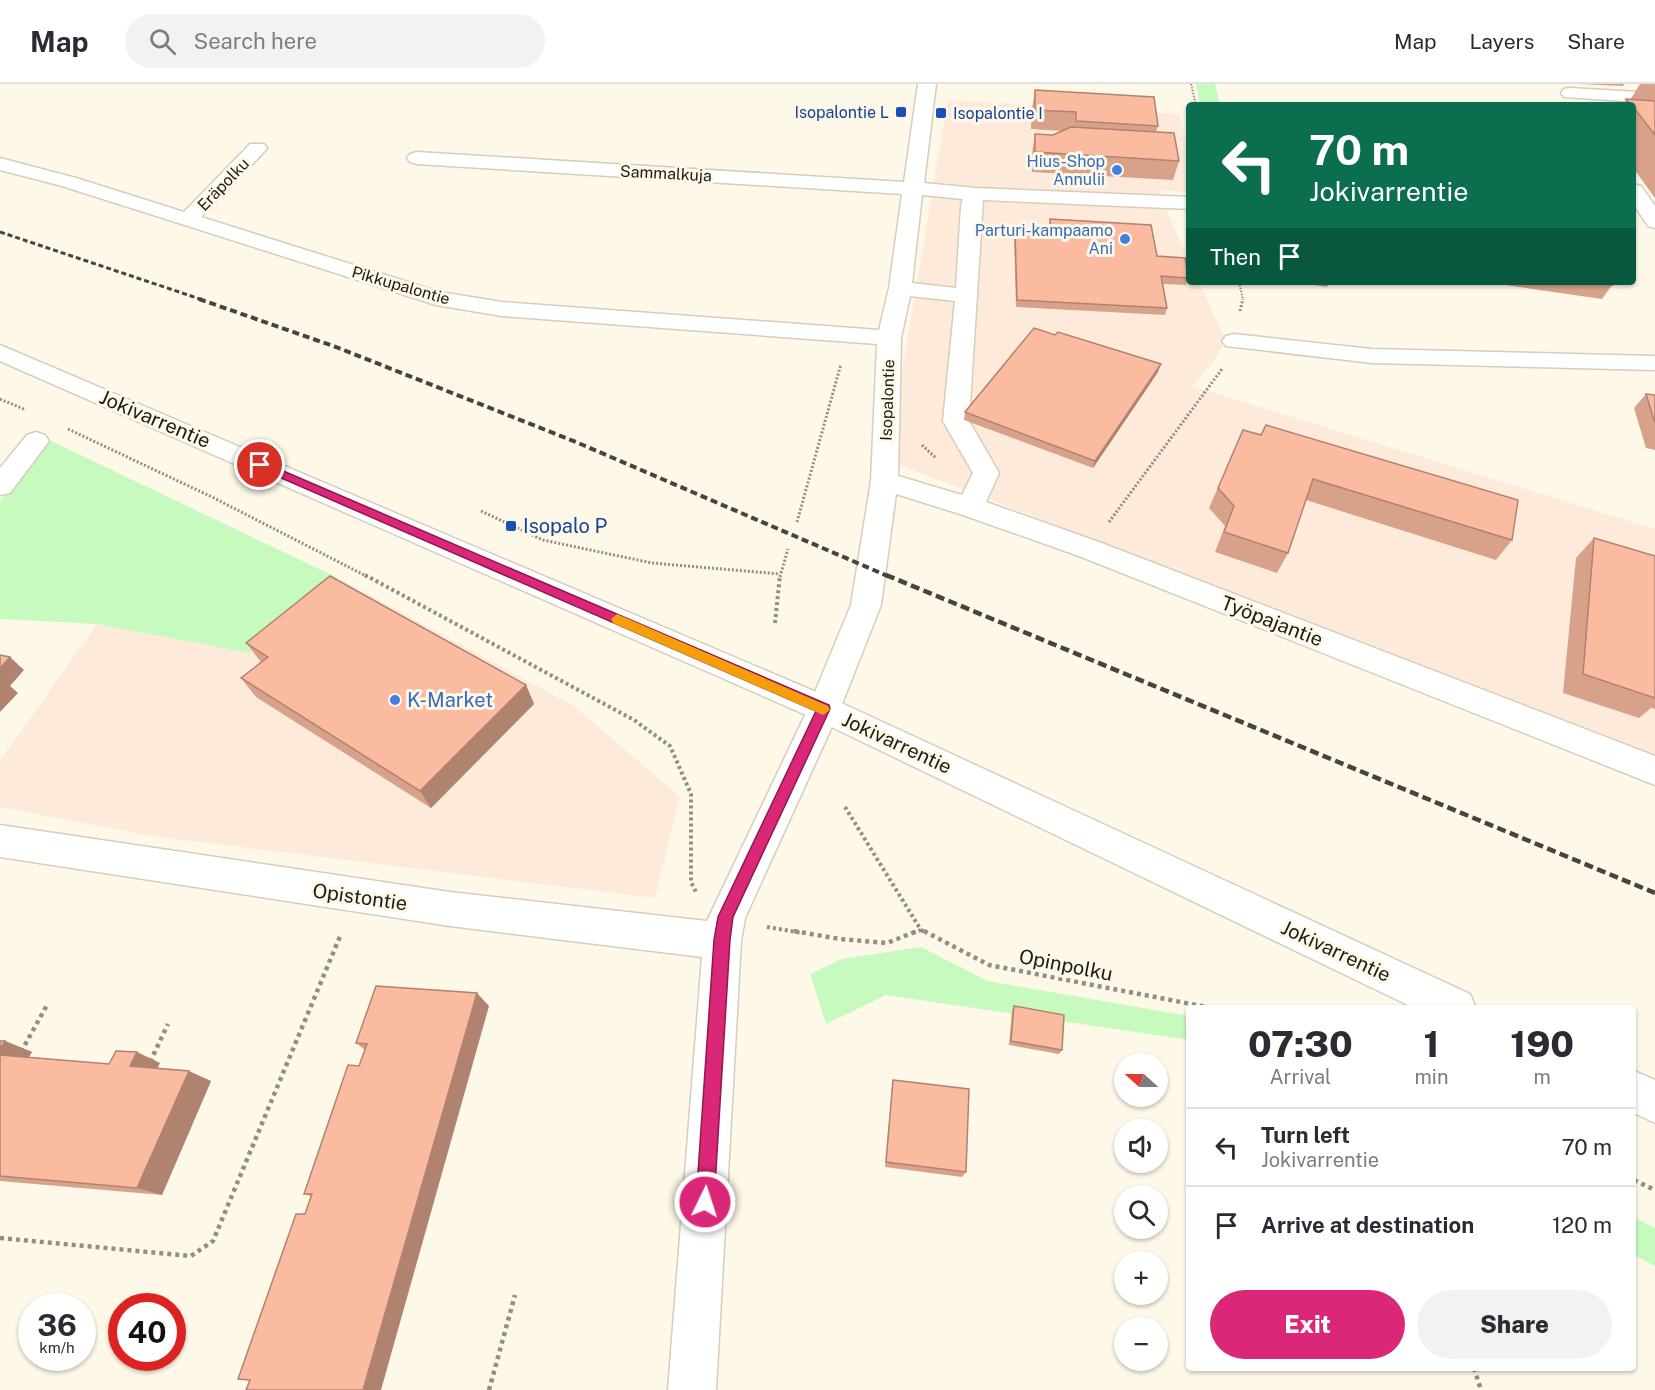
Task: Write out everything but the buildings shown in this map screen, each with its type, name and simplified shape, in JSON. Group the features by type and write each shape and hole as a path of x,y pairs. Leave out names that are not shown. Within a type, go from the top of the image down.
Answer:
{"main road":[{"name":"Isopalontie","path":"724,929 824,709 866,605 873,570 884,481 889,338 900,288 915,189 921,116 927,84"},
{"path":"1570,94 1655,98"},
{"name":"Eräpolku","path":"188,219 257,148"},
{"name":"Sammalkuja","path":"417,158 975,194 1186,203"},
{"name":"Pikkupalontie","path":"0,164 69,182 436,298 502,309 889,338"},
{"path":"1636,193 1655,224"},
{"path":"970,507 986,473 956,421 967,296 971,206 975,194"},
{"path":"1636,224 1655,224"},
{"path":"900,288 967,296"},
{"path":"1234,341 1372,356 1655,363"},
{"name":"Jokivarrentie","path":"0,352 824,709 1450,1005"},
{"path":"0,486 36,441"},
{"name":"Työpajantie","path":"884,481 970,507 1089,549 1655,771"},
{"name":"Opistontie","path":"0,841 356,897 613,930 724,929"},
{"path":"692,1390 724,929"},
{"path":"1636,1093 1655,1102"}],"path":[{"path":"1191,84 1195,102"},
{"path":"1089,549 1229,360 1243,299 1240,285"},
{"path":"797,522 842,361 855,334"},
{"path":"0,399 33,413"},
{"path":"64,427 144,462 353,570 634,720 670,746 691,794 691,882 704,906 724,929 782,930 887,944 921,930 845,807"},
{"path":"481,512 543,540 652,563 780,574"},
{"path":"775,623 780,574 788,549"},
{"path":"0,1238 191,1256 213,1241 356,897"},
{"name":"Opinpolku","path":"921,930 988,965 1196,1005"},
{"path":"21,1052 46,1005"},
{"path":"150,1062 168,1024"},
{"path":"1636,1181 1655,1190"},
{"path":"489,1390 515,1295"},
{"path":"1475,1371 1481,1390"}],"shaded area":[{"path":"948,100 1179,114 1186,143 1186,192 1158,190 1186,254 1186,285 1200,285 1225,339 1215,360 1192,386 1655,529 1655,756 887,460"},
{"path":"338,578 574,706 680,797 655,898 152,836 0,807 0,761 97,624 249,653"}],"green space":[{"path":"1196,84 1215,84 1219,102 1199,102"},
{"path":"51,441 338,578 249,653 97,624 0,619 0,501"},
{"path":"921,947 988,981 1186,1015 1186,1040 886,995 826,1024 810,974 842,959"},
{"path":"1636,1218 1655,1228 1655,1266 1636,1256"}],"railway":[{"path":"0,232 203,300"},
{"path":"199,299 336,347 576,442 890,577"},
{"path":"886,575 1655,893"}],"slow traffic":[{"path":"617,619 823,710"}],"place":[{"name":"Isopalontie L","path":"901,112"},
{"name":"Isopalontie I","path":"941,113"},
{"name":"Hius-Shop Annulii","path":"1117,170"},
{"name":"Parturi-kampaamo Ani","path":"1125,239"},
{"name":"Isopalo P","path":"511,526"},
{"name":"K-Market","path":"395,700"}],"route":[{"path":"260,465 824,709 726,917 722,940 705,1202"}]}
